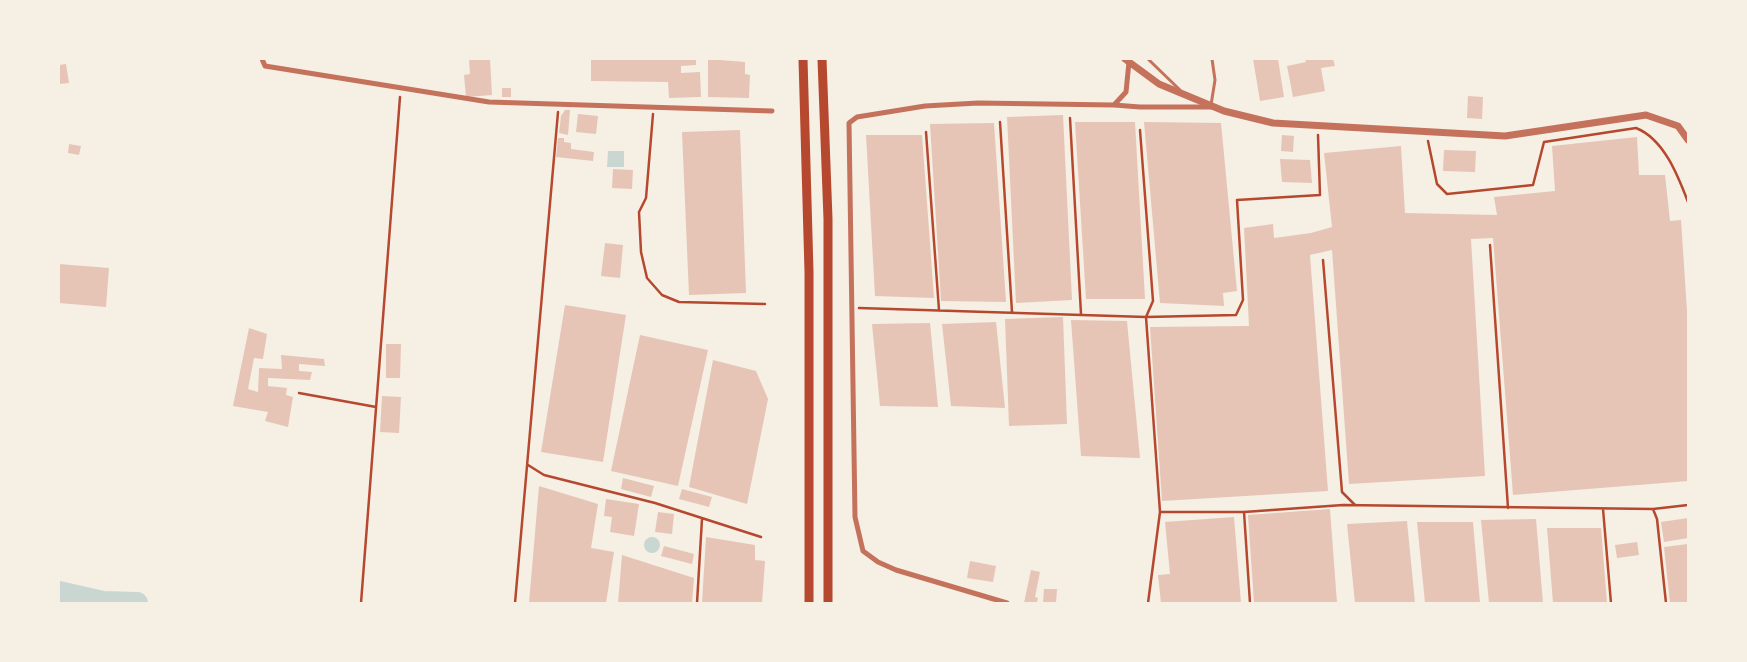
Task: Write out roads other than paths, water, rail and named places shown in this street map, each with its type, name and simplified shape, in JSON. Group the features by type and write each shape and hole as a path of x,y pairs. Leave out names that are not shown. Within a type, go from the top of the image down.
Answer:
{"main road":[{"path":"803,59 809,272 809,603"},
{"path":"822,59 828,219 828,603"}],"street":[{"path":"262,59 265,66 489,102 772,112"},
{"path":"1127,60 1159,84 1213,106 1273,123 1505,136 1646,115 1678,126 1688,140"},
{"path":"1114,105 1126,92 1127,60"},
{"path":"1008,603 896,570 878,562 863,551 856,517 849,123 858,117 925,106 978,103 1114,105 1140,108 1213,106"}],"lane":[{"path":"1148,59 1184,94"},
{"path":"1212,59 1215,80 1213,106"}],"waterway":[{"path":"59,592 103,602 137,603"}]}
